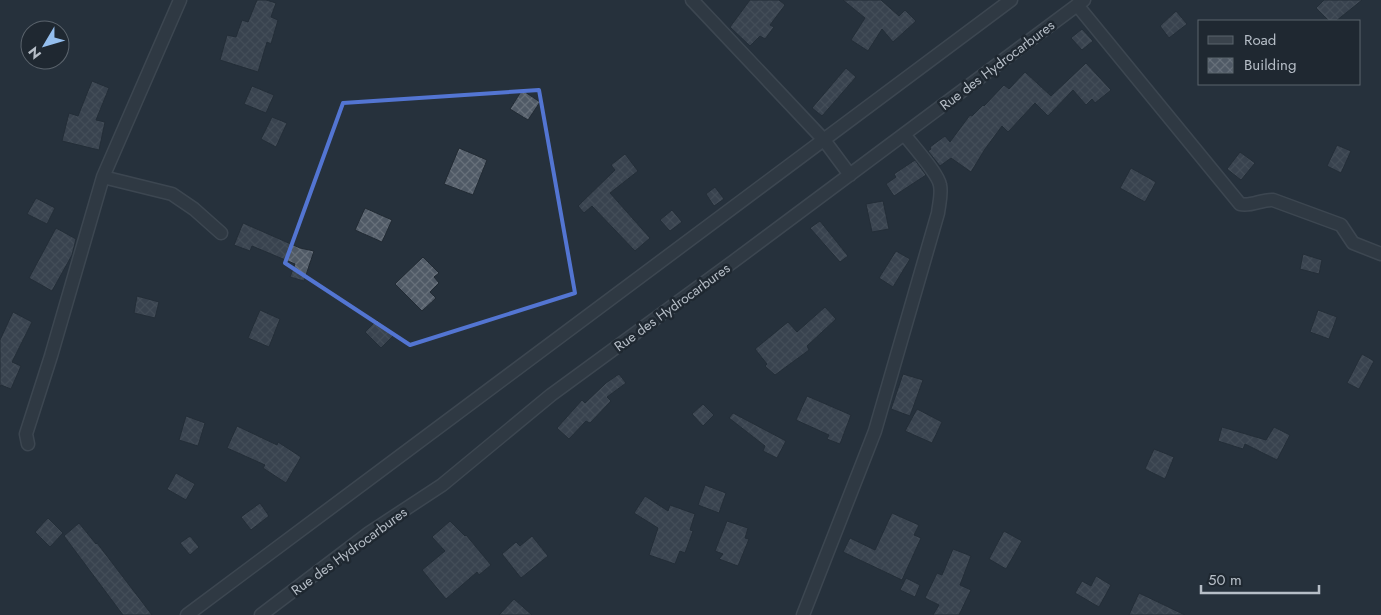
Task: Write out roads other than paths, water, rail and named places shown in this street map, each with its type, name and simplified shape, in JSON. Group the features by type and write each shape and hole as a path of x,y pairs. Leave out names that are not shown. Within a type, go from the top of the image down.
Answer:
{"street":[{"path":"28,444 26,434 51,356 102,178 180,0"},
{"path":"692,0 824,140 850,175"},
{"path":"187,615 1011,0"},
{"path":"1081,2 1202,160 1240,204 1273,200 1343,226 1346,235 1353,243 1381,254"},
{"name":"Rue des Hydrocarbures","path":"262,615 369,533 442,485 551,395 1081,2"},
{"path":"803,615 875,432 938,213 940,184 927,163 904,134"},
{"path":"102,178 172,194 194,209 221,234"}]}
